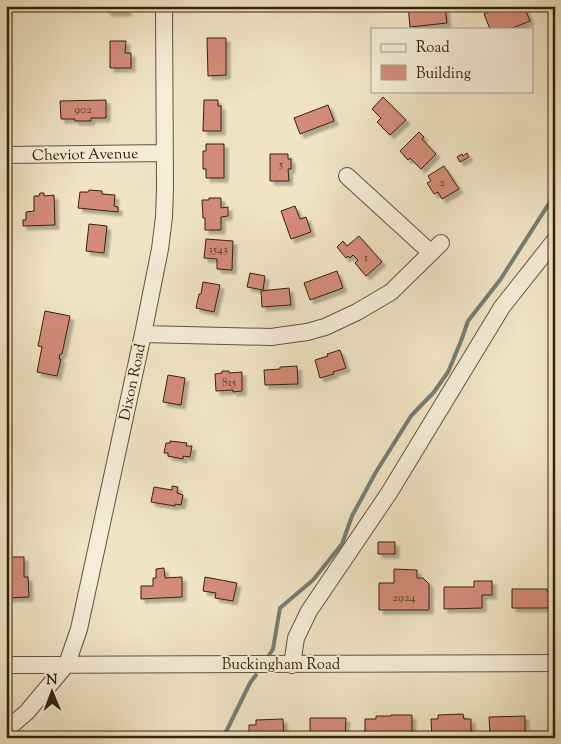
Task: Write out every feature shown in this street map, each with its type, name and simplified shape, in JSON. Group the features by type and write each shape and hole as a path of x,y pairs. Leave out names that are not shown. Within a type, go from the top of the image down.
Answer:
{"street":[{"name":"Dixon Road","path":"6,730 28,712 67,664 78,629 143,334 163,225 165,188 164,6"},
{"name":"Cheviot Avenue","path":"6,155 164,152"},
{"path":"143,334 271,337 307,332 324,327 357,312 390,292 436,248 347,176"},
{"path":"292,665 296,638 309,611 389,493 502,307 555,240"},
{"name":"Buckingham Road","path":"6,665 555,664"}],"building":[{"path":"107,6 127,6 127,12 107,12"},
{"path":"408,6 445,6 447,23 410,27"},
{"path":"524,6 530,21 512,28 490,28 484,14 501,7"},
{"path":"207,38 226,38 226,75 208,76"},
{"path":"110,41 126,41 125,53 131,53 131,68 110,68"},
{"path":"383,97 406,120 390,135 377,122 381,118 372,109"},
{"path":"106,100 106,118 91,118 91,121 61,119 60,101"},
{"path":"204,100 218,100 218,106 221,106 221,131 203,131"},
{"path":"328,105 334,121 300,134 294,118"},
{"path":"419,132 424,137 422,139 436,154 421,169 410,158 408,160 400,151"},
{"path":"206,144 224,144 224,178 206,178 206,169 203,169 203,151 206,151"},
{"path":"467,153 469,157 460,162 457,157"},
{"path":"270,154 288,154 288,159 291,159 291,169 288,169 289,181 270,181"},
{"path":"444,166 459,189 442,199 438,192 434,194 427,183 431,181 428,176"},
{"path":"89,190 115,195 114,206 118,207 118,212 78,208 80,192 88,192"},
{"path":"40,193 44,193 44,196 54,195 55,225 23,226 23,220 26,220 26,212 34,211 34,196 39,196"},
{"path":"209,198 221,198 221,208 228,207 228,216 221,217 221,230 205,230 202,200 209,200"},
{"path":"295,206 300,219 306,217 311,232 291,239 281,211"},
{"path":"89,224 107,226 104,253 86,251"},
{"path":"359,236 382,262 366,276 355,263 358,260 353,255 350,258 348,256 346,258 337,247 343,241 347,246"},
{"path":"206,239 233,241 232,270 217,269 217,259 204,258"},
{"path":"337,271 343,288 310,300 304,283"},
{"path":"250,273 265,276 263,290 247,287"},
{"path":"203,282 220,285 214,312 196,308"},
{"path":"289,288 291,305 262,307 261,291"},
{"path":"45,311 70,316 62,354 60,354 59,359 61,359 57,376 37,372 42,347 38,346"},
{"path":"340,350 346,368 320,378 315,360"},
{"path":"297,366 298,384 265,385 264,370"},
{"path":"222,371 229,371 229,373 242,372 242,391 216,391 215,374 222,373"},
{"path":"168,375 185,378 181,405 163,402"},
{"path":"170,441 187,443 186,446 192,446 190,457 183,456 183,459 168,456 168,453 164,453 166,443 170,443"},
{"path":"172,486 178,487 177,493 183,495 181,505 175,504 175,506 151,502 154,487 172,490"},
{"path":"378,542 395,542 395,554 378,554"},
{"path":"7,557 24,557 24,577 28,577 29,597 6,598"},
{"path":"164,568 165,578 182,577 182,597 141,599 141,586 153,586 153,578 156,578 156,569"},
{"path":"394,569 417,570 417,578 423,578 429,584 429,610 379,610 379,583 394,583"},
{"path":"205,577 237,583 233,601 215,598 216,593 203,591"},
{"path":"474,581 492,581 492,595 482,595 482,608 444,609 444,587 474,587"},
{"path":"512,589 547,589 547,591 555,591 555,608 512,608"},
{"path":"463,714 464,719 471,719 471,737 432,738 431,719 438,719 438,715"},
{"path":"412,715 412,737 375,738 375,735 365,736 365,719 376,719 376,716"},
{"path":"525,716 525,733 490,734 489,717"},
{"path":"310,718 346,718 345,738 310,738"},
{"path":"283,719 284,736 249,737 249,725 256,725 256,720"}],"waterway":[{"path":"269,655 273,649 280,608 313,580 342,544 352,516 376,472 411,416 434,392 448,372 468,321 500,280 550,202 555,187"},
{"path":"223,738 250,683 256,675"}]}
